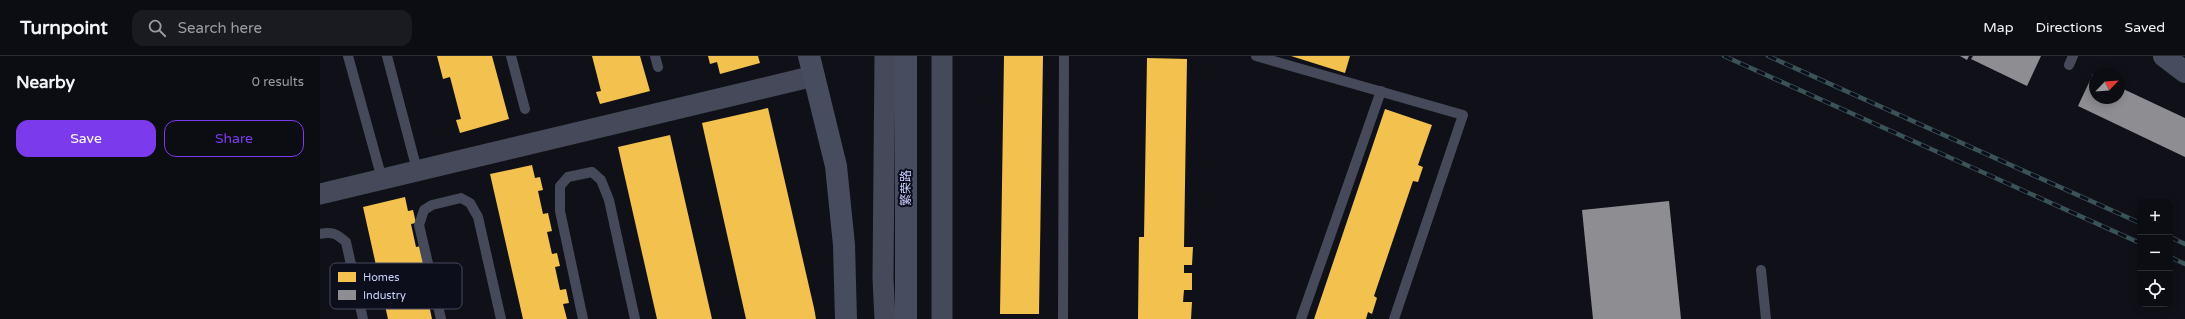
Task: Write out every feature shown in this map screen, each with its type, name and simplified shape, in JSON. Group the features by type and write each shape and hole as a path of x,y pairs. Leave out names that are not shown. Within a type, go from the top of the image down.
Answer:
{"main road":[{"name":"繁荣路","path":"906,56 906,319"},
{"name":"繁荣路","path":"921,56 921,319"},
{"path":"2164,56 2185,72"},
{"path":"811,66 836,166 844,245 846,319"}],"street":[{"path":"885,56 883,278 885,319"},
{"path":"942,56 942,319"},
{"path":"320,194 417,170 811,66"}],"lane":[{"path":"348,56 382,179"},
{"path":"387,56 417,170"},
{"path":"511,56 525,109"},
{"path":"655,56 658,67"},
{"path":"1063,319 1064,56"},
{"path":"1256,56 1464,115 1394,319"},
{"path":"1301,319 1381,91"},
{"path":"583,319 560,211 560,186 568,178 592,172 601,180 609,200 635,319"},
{"path":"428,263 419,225 424,210 432,205 461,198 470,203 478,217 501,319"},
{"path":"320,234 329,232 337,234 346,242 351,263"},
{"path":"1762,270 1766,319"},
{"path":"361,309 363,319"},
{"path":"439,309 441,319"}],"building: Homes":[{"path":"437,56 492,56 509,119 460,133 456,120 461,119 450,77 443,79"},
{"path":"592,56 640,56 650,91 600,104 596,92 601,91"},
{"path":"708,56 758,56 760,63 720,74 717,62 710,64"},
{"path":"1004,56 1043,56 1039,314 1000,314"},
{"path":"1291,56 1350,56 1345,73"},
{"path":"1147,58 1187,59 1184,247 1193,247 1192,265 1184,265 1184,273 1192,273 1192,290 1184,290 1183,302 1192,302 1191,319 1138,319 1139,237 1144,237"},
{"path":"768,108 816,319 746,319 702,123"},
{"path":"1385,109 1432,125 1418,165 1423,167 1418,182 1413,181 1374,296 1377,298 1372,314 1368,312 1366,319 1314,319"},
{"path":"670,135 712,319 657,319 618,147"},
{"path":"532,165 535,178 540,177 543,190 538,191 543,214 548,213 552,231 547,232 552,254 557,253 560,266 555,267 560,290 566,289 569,303 563,304 567,319 523,319 490,174"},
{"path":"405,197 408,211 413,210 416,223 411,224 416,247 421,246 425,263 376,263 363,207"},
{"path":"386,309 430,309 432,319 388,319"}],"building: Industry":[{"path":"1960,56 1969,56 1967,60"},
{"path":"1973,56 2041,56 2027,86 1971,59"},
{"path":"2089,83 2089,104 2125,104 2125,90 2185,118 2185,157 2078,106"},
{"path":"1669,201 1681,319 1593,319 1582,210"}],"railway":[{"path":"1724,56 2137,242"},
{"path":"1768,56 2137,222"},
{"path":"2173,238 2185,244"},
{"path":"2173,258 2185,264"}]}
